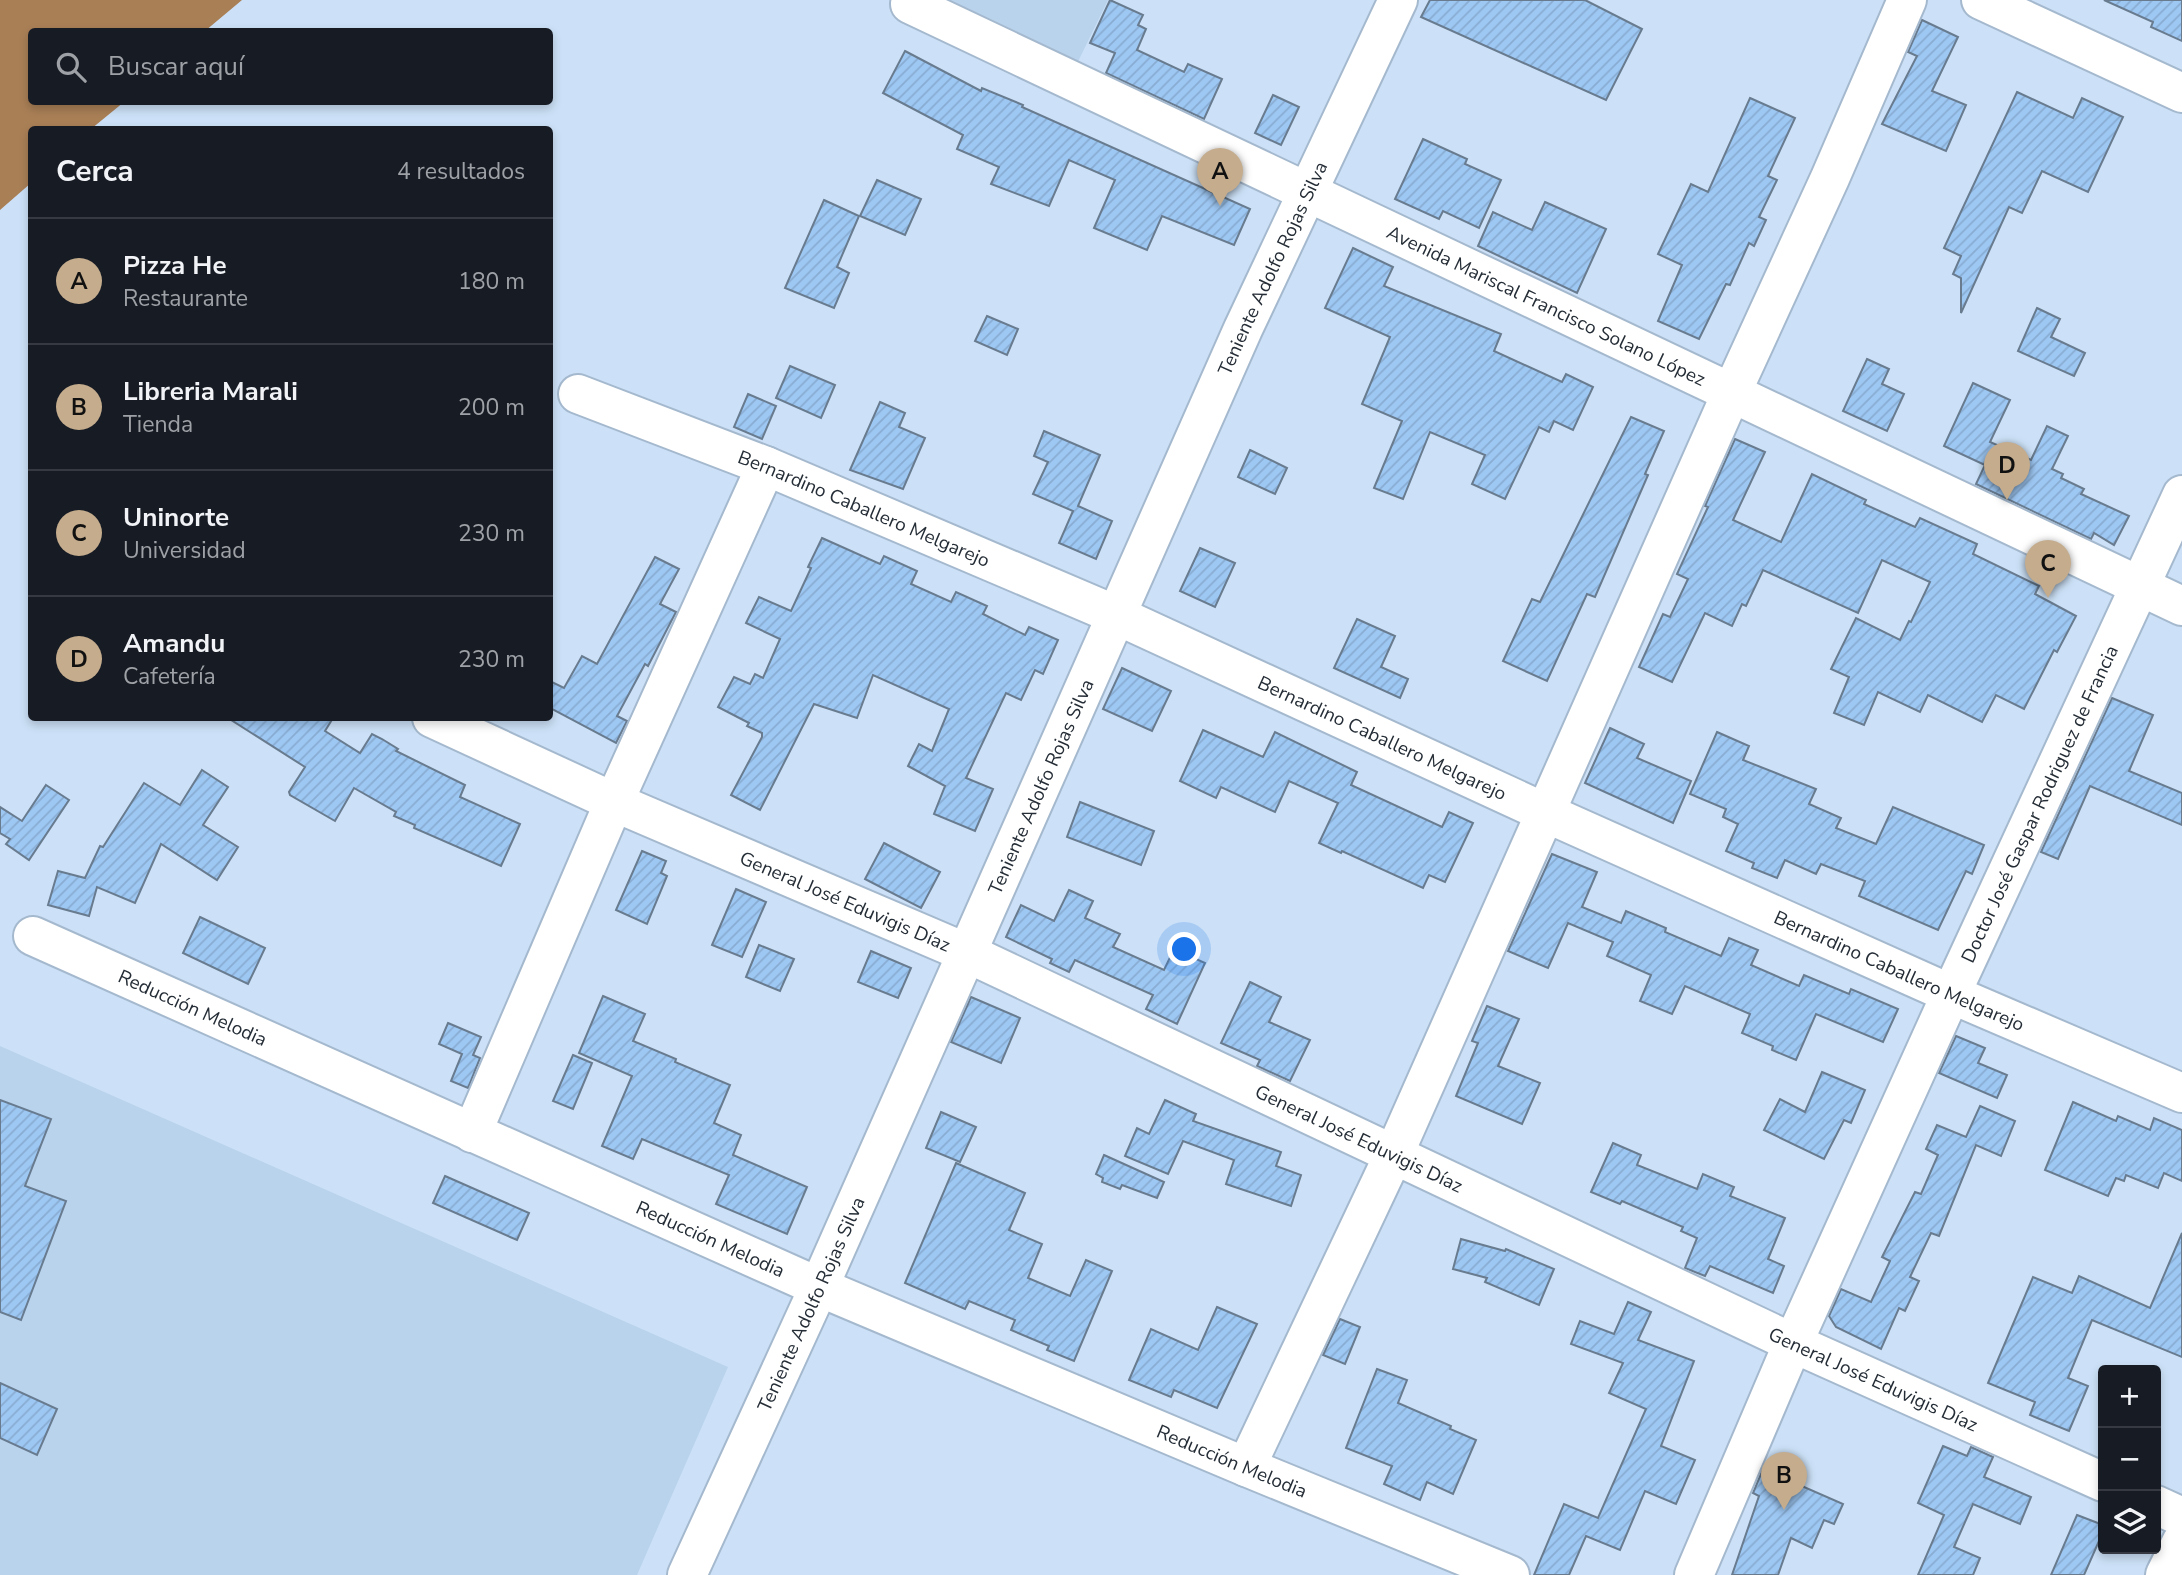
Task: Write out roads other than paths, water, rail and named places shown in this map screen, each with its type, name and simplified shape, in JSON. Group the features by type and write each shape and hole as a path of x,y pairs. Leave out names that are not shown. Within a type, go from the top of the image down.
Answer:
{"street":[{"name":"Teniente Adolfo Rojas Silva","path":"687,1575 819,1287 1243,330 1398,0"},
{"path":"1246,1468 1394,1154 1907,0"},
{"path":"1981,0 2182,93"},
{"name":"Avenida Mariscal Francisco Solano López","path":"911,4 2182,606"},
{"name":"Bernardino Caballero Melgarejo","path":"578,394 766,466 1116,615 1546,813 2182,1093"},
{"path":"472,1133 614,802 766,466"},
{"name":"Doctor José Gaspar Rodriguez de Francia","path":"1694,1575 1793,1343 1951,993 2182,495"},
{"name":"General José Eduvigis Díaz","path":"438,721 614,802 967,953 1793,1343 2098,1480"},
{"name":"Reducción Melodia","path":"33,936 819,1287 1246,1468 1510,1575"},
{"path":"2161,1507 2182,1517"},
{"path":"2165,1575 2182,1541"}],"place":[{"name":"Pizza He","path":"1220,206"},
{"name":"Amandu","path":"2007,500"},
{"name":"Uninorte","path":"2048,598"},
{"name":"Libreria Marali","path":"1784,1510"}]}
